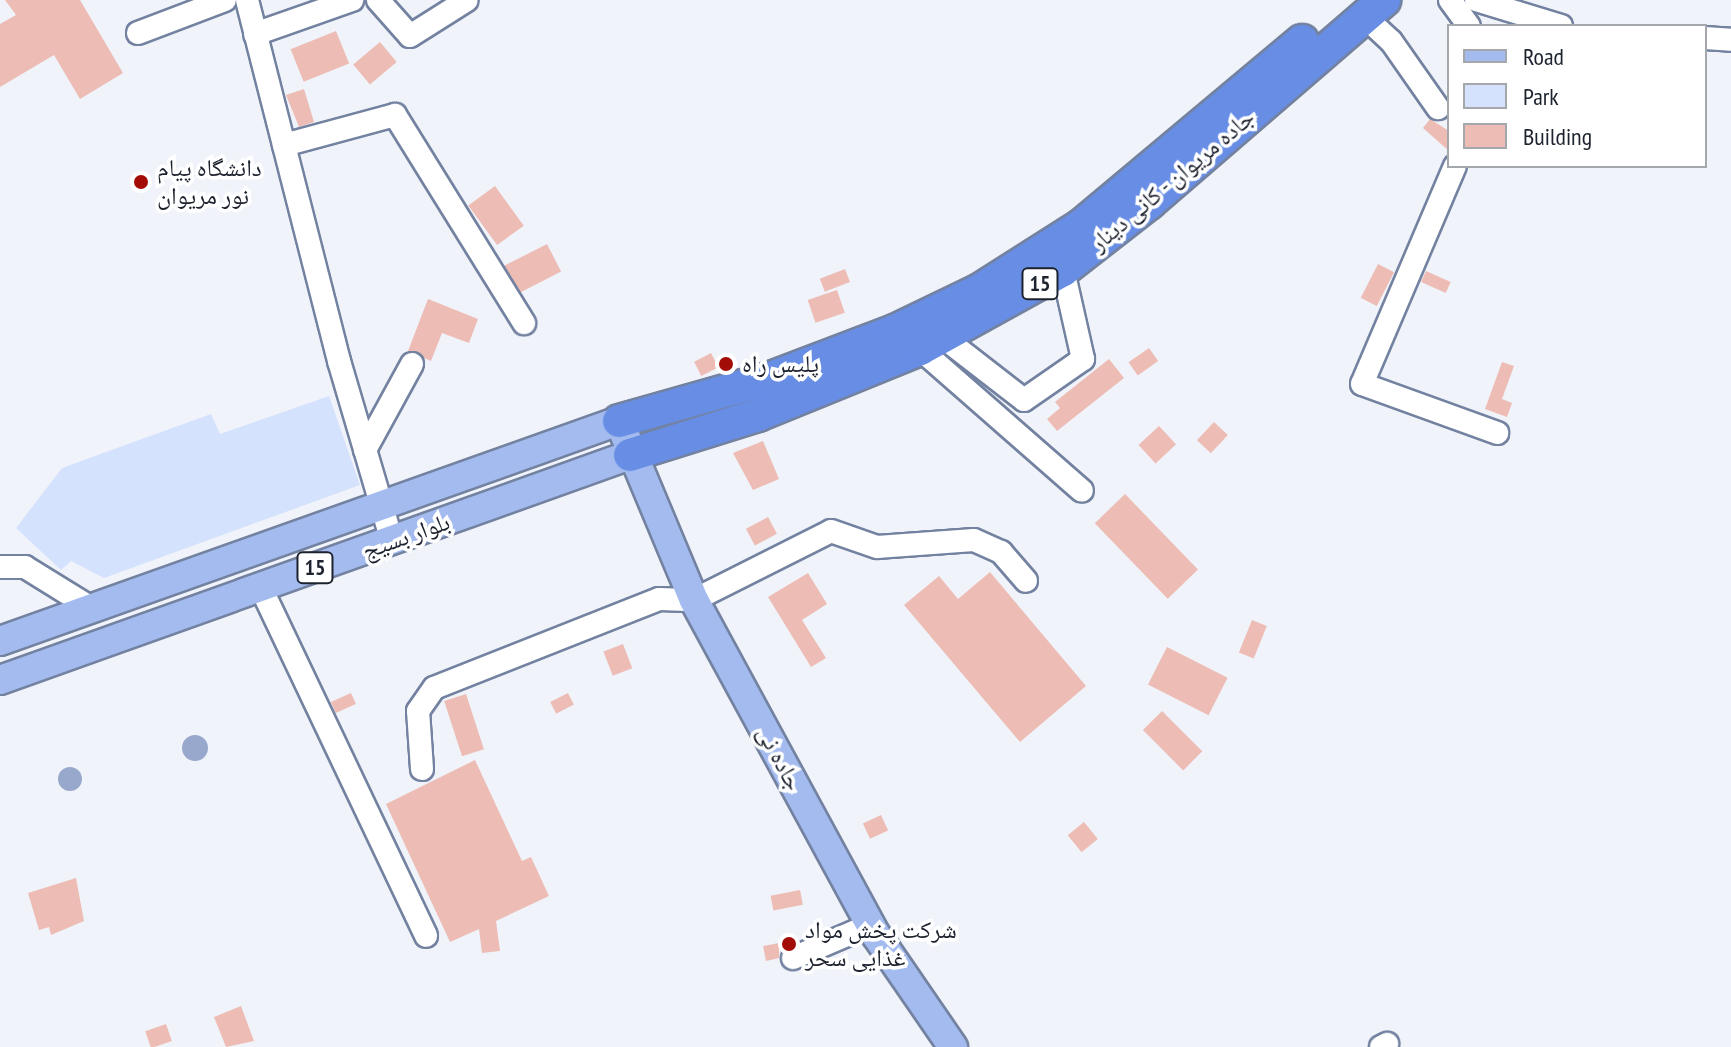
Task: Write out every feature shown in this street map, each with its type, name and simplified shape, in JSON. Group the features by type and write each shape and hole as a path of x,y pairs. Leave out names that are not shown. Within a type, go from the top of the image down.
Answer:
{"highway":[{"name":"جاده مریوان - کانی دینار","path":"630,455 758,415 932,344 1063,270 1366,6"},
{"name":"15","path":"619,421 771,378 895,331 980,290 1082,225 1366,6"}],"main road":[{"name":"جاده نی","path":"619,421 630,455 694,600 870,925 953,1047"},
{"name":"بلوار بسیج","path":"0,641 382,508 619,421"},
{"name":"بلوار بسیج","path":"0,680 630,455"}],"street":[{"path":"138,33 225,0"},
{"path":"247,0 365,450 392,541"},
{"path":"255,34 352,0"},
{"path":"378,0 410,36 467,0"},
{"path":"1450,0 1468,24"},
{"path":"1476,0 1554,24"},
{"path":"1366,6 1438,108"},
{"path":"1707,38 1731,40"},
{"path":"284,145 395,115 524,323"},
{"path":"1454,168 1362,384 1497,433"},
{"path":"932,344 1024,400 1083,359 1063,270"},
{"path":"932,344 1082,491"},
{"path":"365,450 412,364"},
{"path":"422,769 418,711 434,688 659,599 694,600 831,531 877,547 974,540 1001,552 1026,581"},
{"path":"0,567 25,567 93,609"},
{"path":"261,588 426,936"},
{"path":"793,958 870,925"}],"green space":[{"path":"329,396 360,485 104,578 71,561 61,570 16,528 62,468 211,414 220,434"}],"shaded area":[{"path":"195,735 204,739 208,748 204,757 195,761 186,757 182,748 186,739"},
{"path":"70,767 79,770 82,779 79,788 70,791 61,788 58,779 61,770"}],"building":[{"path":"5,0 80,0 123,73 80,99 54,55 0,87 0,24 16,15"},
{"path":"336,31 349,63 304,82 291,49"},
{"path":"380,42 397,62 370,84 353,64"},
{"path":"304,89 314,122 299,127 286,95"},
{"path":"1430,119 1447,130 1447,149 1423,128"},
{"path":"495,186 524,226 497,245 468,205"},
{"path":"547,244 561,272 518,293 504,266"},
{"path":"1378,264 1394,272 1377,306 1361,298"},
{"path":"845,269 850,282 825,292 820,279"},
{"path":"1426,271 1451,282 1446,293 1421,282"},
{"path":"837,290 845,313 816,323 808,300"},
{"path":"428,299 478,319 469,343 442,333 431,361 408,351"},
{"path":"1149,348 1158,361 1138,375 1129,362"},
{"path":"711,353 718,367 701,376 694,362"},
{"path":"1109,359 1124,378 1057,431 1047,419 1060,408 1055,402"},
{"path":"1502,362 1514,366 1502,399 1512,403 1507,417 1485,409"},
{"path":"1214,422 1228,435 1211,453 1197,440"},
{"path":"1159,426 1176,444 1156,463 1139,445"},
{"path":"763,441 779,479 753,490 733,453"},
{"path":"1125,494 1198,570 1168,599 1095,523"},
{"path":"768,517 777,534 755,546 746,529"},
{"path":"990,572 1086,686 1020,742 904,605 939,576 958,599"},
{"path":"808,573 827,604 802,620 826,658 811,667 768,597"},
{"path":"1252,620 1267,626 1254,658 1239,652"},
{"path":"623,644 632,668 613,676 603,652"},
{"path":"1167,647 1228,678 1209,715 1148,684"},
{"path":"351,693 356,704 336,713 331,702"},
{"path":"568,693 574,705 556,714 550,702"},
{"path":"466,694 484,749 462,756 444,701"},
{"path":"1162,711 1202,751 1183,770 1143,730"},
{"path":"475,760 522,861 531,857 549,896 496,921 500,951 482,953 479,929 450,942 386,804"},
{"path":"881,815 888,830 870,839 863,823"},
{"path":"1084,822 1098,839 1082,852 1068,835"},
{"path":"76,878 84,921 51,935 49,927 39,930 28,893"},
{"path":"800,890 803,905 773,910 771,896"},
{"path":"779,943 779,958 766,961 763,946"},
{"path":"241,1006 254,1041 226,1047 214,1017"},
{"path":"166,1024 172,1041 151,1047 145,1031"}],"place":[{"name":"دانشگاه پیام نور مریوان","path":"141,182"},
{"name":"پلیس راه","path":"726,364"},
{"name":"شرکت پخش مواد غذایی سحر","path":"789,944"}]}
